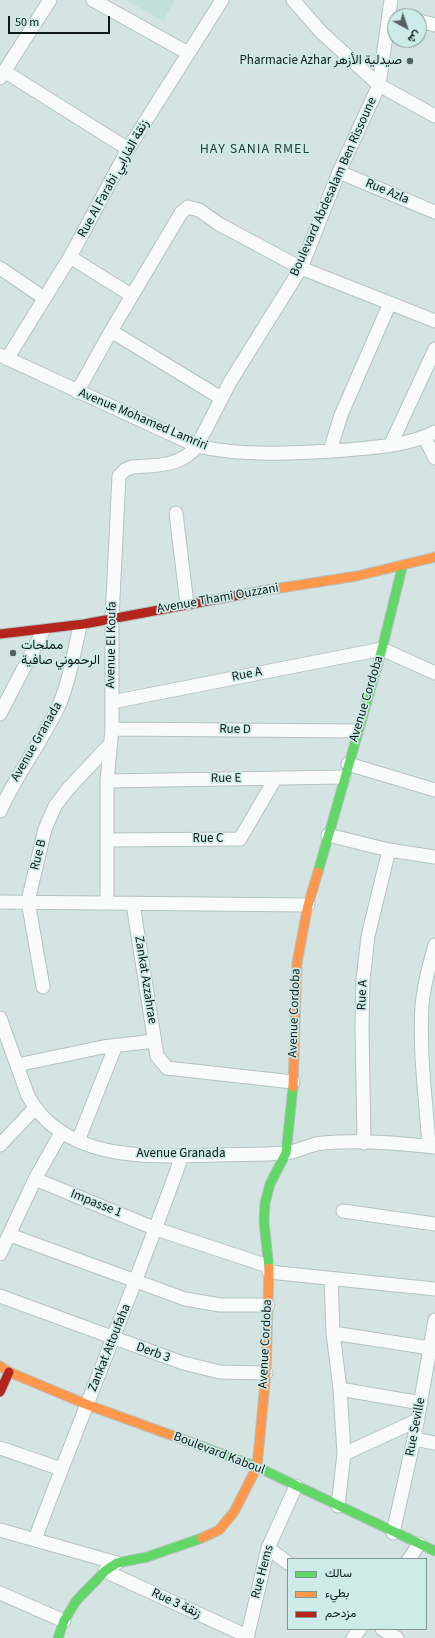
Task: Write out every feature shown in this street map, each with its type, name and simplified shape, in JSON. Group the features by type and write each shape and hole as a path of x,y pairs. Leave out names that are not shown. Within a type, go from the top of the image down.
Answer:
{"street":[{"path":"50,0 2,75 128,149"},
{"path":"93,0 188,53"},
{"name":"Rue Al Farabi زنقة الفارابي","path":"4,357 70,257 128,149 222,0"},
{"path":"293,0 321,32 379,84 435,116"},
{"name":"Boulevard Abdesalam Ben Rissoune","path":"197,446 221,398 301,268 339,172 379,84 387,47"},
{"name":"Rue Azla","path":"339,172 435,212"},
{"path":"77,392 131,295 181,213 188,207 199,210 218,224 301,268 435,321"},
{"path":"70,257 131,295"},
{"path":"0,268 44,298"},
{"path":"330,451 341,415 390,303"},
{"path":"111,331 221,398"},
{"path":"390,446 435,349"},
{"name":"Avenue Mohamed Lamriri","path":"4,357 77,392 197,446 235,452 330,451 390,446 430,435"},
{"path":"430,435 435,458"},
{"name":"Avenue El Koufa","path":"107,902 107,781 112,729 112,619 119,476 125,470 132,467 175,463 190,454 197,446"},
{"path":"176,513 187,604"},
{"name":"Avenue Thami Ouzzani","path":"0,634 43,631 80,626 187,604 402,568 435,557"},
{"name":"Avenue Cordoba","path":"257,1467 266,1373 268,1269 264,1222 265,1203 274,1173 286,1153 293,1082 297,963 308,905 357,731 382,649 402,568"},
{"name":"Avenue Granada","path":"2,802 60,704 68,683 80,626"},
{"path":"0,714 43,631"},
{"path":"382,649 435,673"},
{"name":"Rue A","path":"112,702 382,649"},
{"name":"Rue D","path":"112,729 357,731"},
{"name":"Rue B","path":"43,987 28,901 45,829 55,806 72,784 110,744"},
{"path":"348,764 435,790"},
{"name":"Rue E","path":"107,781 344,778"},
{"name":"Rue C","path":"107,840 240,839 275,779"},
{"path":"328,835 389,850 435,857"},
{"name":"Rue A","path":"364,1143 362,1027 363,980 368,936 389,850"},
{"path":"0,902 28,901 107,902 133,904 308,905"},
{"name":"Zankat Azzahrae","path":"133,904 157,1056 167,1068 293,1082"},
{"path":"432,1146 421,1034 422,1004 426,977 435,945"},
{"name":"Avenue Granada","path":"0,1018 28,1096 35,1108 61,1133 88,1146 110,1152 182,1156 286,1153 322,1143 432,1146"},
{"path":"17,1065 116,1045 154,1041"},
{"path":"78,1141 116,1045"},
{"path":"0,1145 35,1108"},
{"path":"0,1254 36,1179 61,1133"},
{"name":"Zankat Attoufaha","path":"35,1539 61,1469 114,1339 182,1156"},
{"name":"Impasse 1","path":"36,1179 156,1229 268,1269 331,1279 435,1289"},
{"path":"343,1211 435,1224"},
{"path":"10,1235 185,1299 220,1306 268,1305"},
{"path":"331,1279 333,1333 340,1389 344,1454 338,1506"},
{"name":"Derb 3","path":"0,1296 114,1339 202,1368 220,1372 266,1373"},
{"name":"Rue Seville","path":"393,1533 418,1420 435,1320"},
{"path":"333,1333 430,1348"},
{"name":"Boulevard Kaboul","path":"0,1366 10,1372 88,1405 257,1467 393,1533 435,1551"},
{"path":"0,1392 10,1372"},
{"path":"340,1389 421,1403"},
{"path":"344,1454 418,1420"},
{"path":"414,1439 435,1443"},
{"path":"0,1448 61,1469"},
{"path":"58,1638 64,1621 76,1601 105,1571 116,1563 147,1557 194,1542 219,1530 234,1512 257,1467"},
{"name":"Rue Hems","path":"247,1637 268,1548 296,1486"},
{"path":"0,1530 116,1563"},
{"path":"410,1558 419,1544"},
{"path":"268,1548 287,1562"},
{"name":"Rue 3 زنقة","path":"105,1571 247,1637"},
{"path":"0,1593 64,1621"},
{"path":"353,1638 359,1630"},
{"path":"384,1630 397,1638"}],"shaded area":[{"path":"126,0 175,0 163,21"}],"traffic: fast":[{"path":"318,872 382,649 402,568"},
{"path":"269,1268 264,1222 265,1203 270,1184 286,1153 293,1087"},
{"path":"190,1442 257,1467 435,1551"},
{"path":"58,1638 64,1621 76,1601 105,1571 117,1563 147,1557 202,1538"}],"traffic: slow":[{"path":"261,591 357,576 435,557"},
{"path":"293,1087 297,963 308,905 318,872"},
{"path":"202,1538 219,1530 234,1512 257,1467 266,1373 269,1268"},
{"path":"0,1366 9,1372 88,1405 190,1442"}],"traffic: jam":[{"path":"0,634 84,624 261,591"},
{"path":"0,1392 9,1372"}],"place":[{"name":"Pharmacie Azhar صيدلية الأزهر","path":"410,61"},
{"name":"مملحات الرحموني صافية","path":"13,653"}],"district":[{"name":"HAY SANIA RMEL","path":"255,150"}]}
